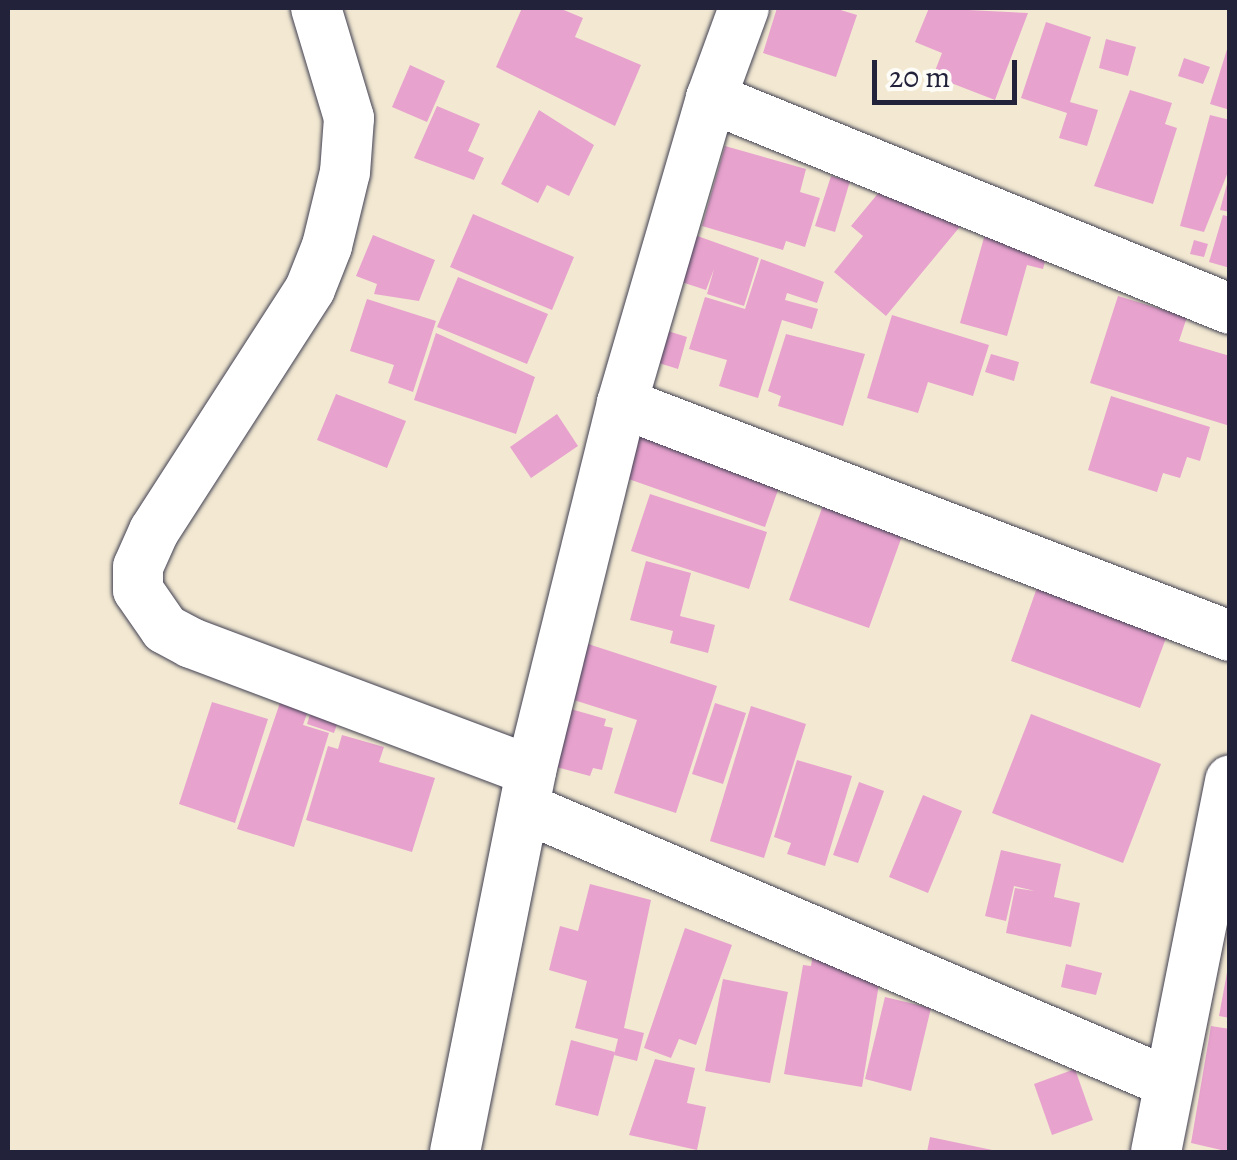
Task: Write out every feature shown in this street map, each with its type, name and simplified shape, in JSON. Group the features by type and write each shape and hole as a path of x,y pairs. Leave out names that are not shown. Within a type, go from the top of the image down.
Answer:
{"street":[{"path":"316,8 349,118 345,172 327,246 310,289 154,531 138,567 138,590 165,629 528,789 1167,1082"},
{"path":"456,1152 528,789 622,403 711,98 744,8"},
{"path":"711,98 1230,309"},
{"path":"622,403 1230,636"},
{"path":"1156,1152 1230,780"}],"building":[{"path":"522,8 559,8 583,18 575,37 641,65 615,126 496,67"},
{"path":"777,8 834,8 857,15 836,77 763,53"},
{"path":"929,8 1028,13 995,100 933,76 942,53 915,42"},
{"path":"1046,22 1091,37 1070,102 1098,110 1087,146 1059,138 1067,113 1021,98"},
{"path":"1106,39 1136,47 1128,76 1099,68"},
{"path":"1230,44 1230,110 1210,104"},
{"path":"1184,58 1210,67 1203,84 1178,76"},
{"path":"410,65 445,81 427,122 392,107"},
{"path":"1130,90 1172,103 1165,124 1177,128 1153,204 1094,186"},
{"path":"437,106 480,124 468,151 484,158 474,180 414,158"},
{"path":"539,110 594,145 569,196 547,185 538,203 501,184"},
{"path":"1210,115 1230,120 1230,167 1204,232 1180,226"},
{"path":"725,146 806,169 800,192 820,198 805,247 786,241 783,250 702,226"},
{"path":"831,176 850,181 835,232 815,226"},
{"path":"1230,181 1230,212 1220,210"},
{"path":"885,185 963,223 886,316 834,272 863,236 851,226"},
{"path":"473,214 574,257 552,310 450,267"},
{"path":"1223,215 1230,217 1230,268 1209,262"},
{"path":"675,228 759,258 744,306 707,294 714,269 706,290 660,275"},
{"path":"985,234 1048,251 1043,269 1027,265 1007,336 960,323"},
{"path":"373,235 435,260 419,301 374,294 377,284 356,276"},
{"path":"1194,240 1208,244 1204,257 1190,254"},
{"path":"761,259 824,282 817,303 787,293 785,300 818,309 812,329 782,320 758,398 719,386 727,360 689,349 705,297 745,309"},
{"path":"458,277 548,314 527,364 437,327"},
{"path":"1118,296 1187,317 1179,341 1230,356 1230,426 1090,383"},
{"path":"367,299 436,321 413,392 388,383 394,365 350,351"},
{"path":"892,315 989,345 973,396 928,382 918,413 867,398"},
{"path":"655,327 687,337 678,369 646,359"},
{"path":"436,333 535,377 516,434 414,400"},
{"path":"786,334 865,354 843,426 778,406 781,396 768,391"},
{"path":"991,354 1019,362 1014,381 985,372"},
{"path":"336,394 406,421 387,468 317,440"},
{"path":"1111,396 1210,427 1200,461 1187,457 1180,478 1163,473 1157,492 1088,470"},
{"path":"557,414 578,446 531,478 510,447"},
{"path":"640,421 784,473 765,527 620,476"},
{"path":"650,494 767,532 749,589 631,551"},
{"path":"826,497 906,525 869,628 789,600"},
{"path":"646,561 691,573 680,616 715,625 708,653 670,643 673,631 630,620"},
{"path":"1039,582 1169,630 1140,708 1011,661"},
{"path":"576,640 717,686 676,813 614,793 637,720 558,695"},
{"path":"285,688 313,696 303,725 329,733 294,847 237,829"},
{"path":"316,696 344,704 334,733 307,724"},
{"path":"212,702 268,719 235,823 179,804"},
{"path":"715,703 746,713 723,784 692,774"},
{"path":"560,706 606,719 604,726 613,728 602,770 593,768 590,776 545,764"},
{"path":"751,706 806,724 764,858 710,841"},
{"path":"1031,714 1161,764 1123,863 992,813"},
{"path":"342,735 384,747 379,762 435,778 412,852 306,820 328,746 338,749"},
{"path":"797,760 852,776 825,866 787,854 791,843 774,837"},
{"path":"859,782 884,791 858,863 833,855"},
{"path":"923,795 962,811 928,893 889,877"},
{"path":"1001,850 1061,864 1054,897 1080,903 1071,947 1006,933 1015,888 1035,891 1014,886 1006,921 985,916"},
{"path":"590,884 651,900 624,1028 644,1033 637,1061 614,1055 618,1039 575,1028 587,981 549,970 560,926 578,931"},
{"path":"685,928 732,945 696,1045 679,1039 671,1058 644,1048"},
{"path":"814,948 880,978 862,1087 784,1074 803,965 811,966"},
{"path":"1066,964 1102,973 1096,995 1061,987"},
{"path":"1230,967 1230,1018 1219,1016"},
{"path":"723,979 788,992 770,1083 705,1071"},
{"path":"885,997 931,1008 911,1091 865,1079"},
{"path":"1211,1026 1230,1029 1230,1152 1191,1143"},
{"path":"571,1040 615,1052 598,1116 555,1105"},
{"path":"655,1059 695,1068 687,1103 706,1107 697,1150 629,1135"},
{"path":"1075,1069 1093,1120 1052,1135 1034,1084"},
{"path":"930,1137 997,1151 997,1152 927,1152"}]}
